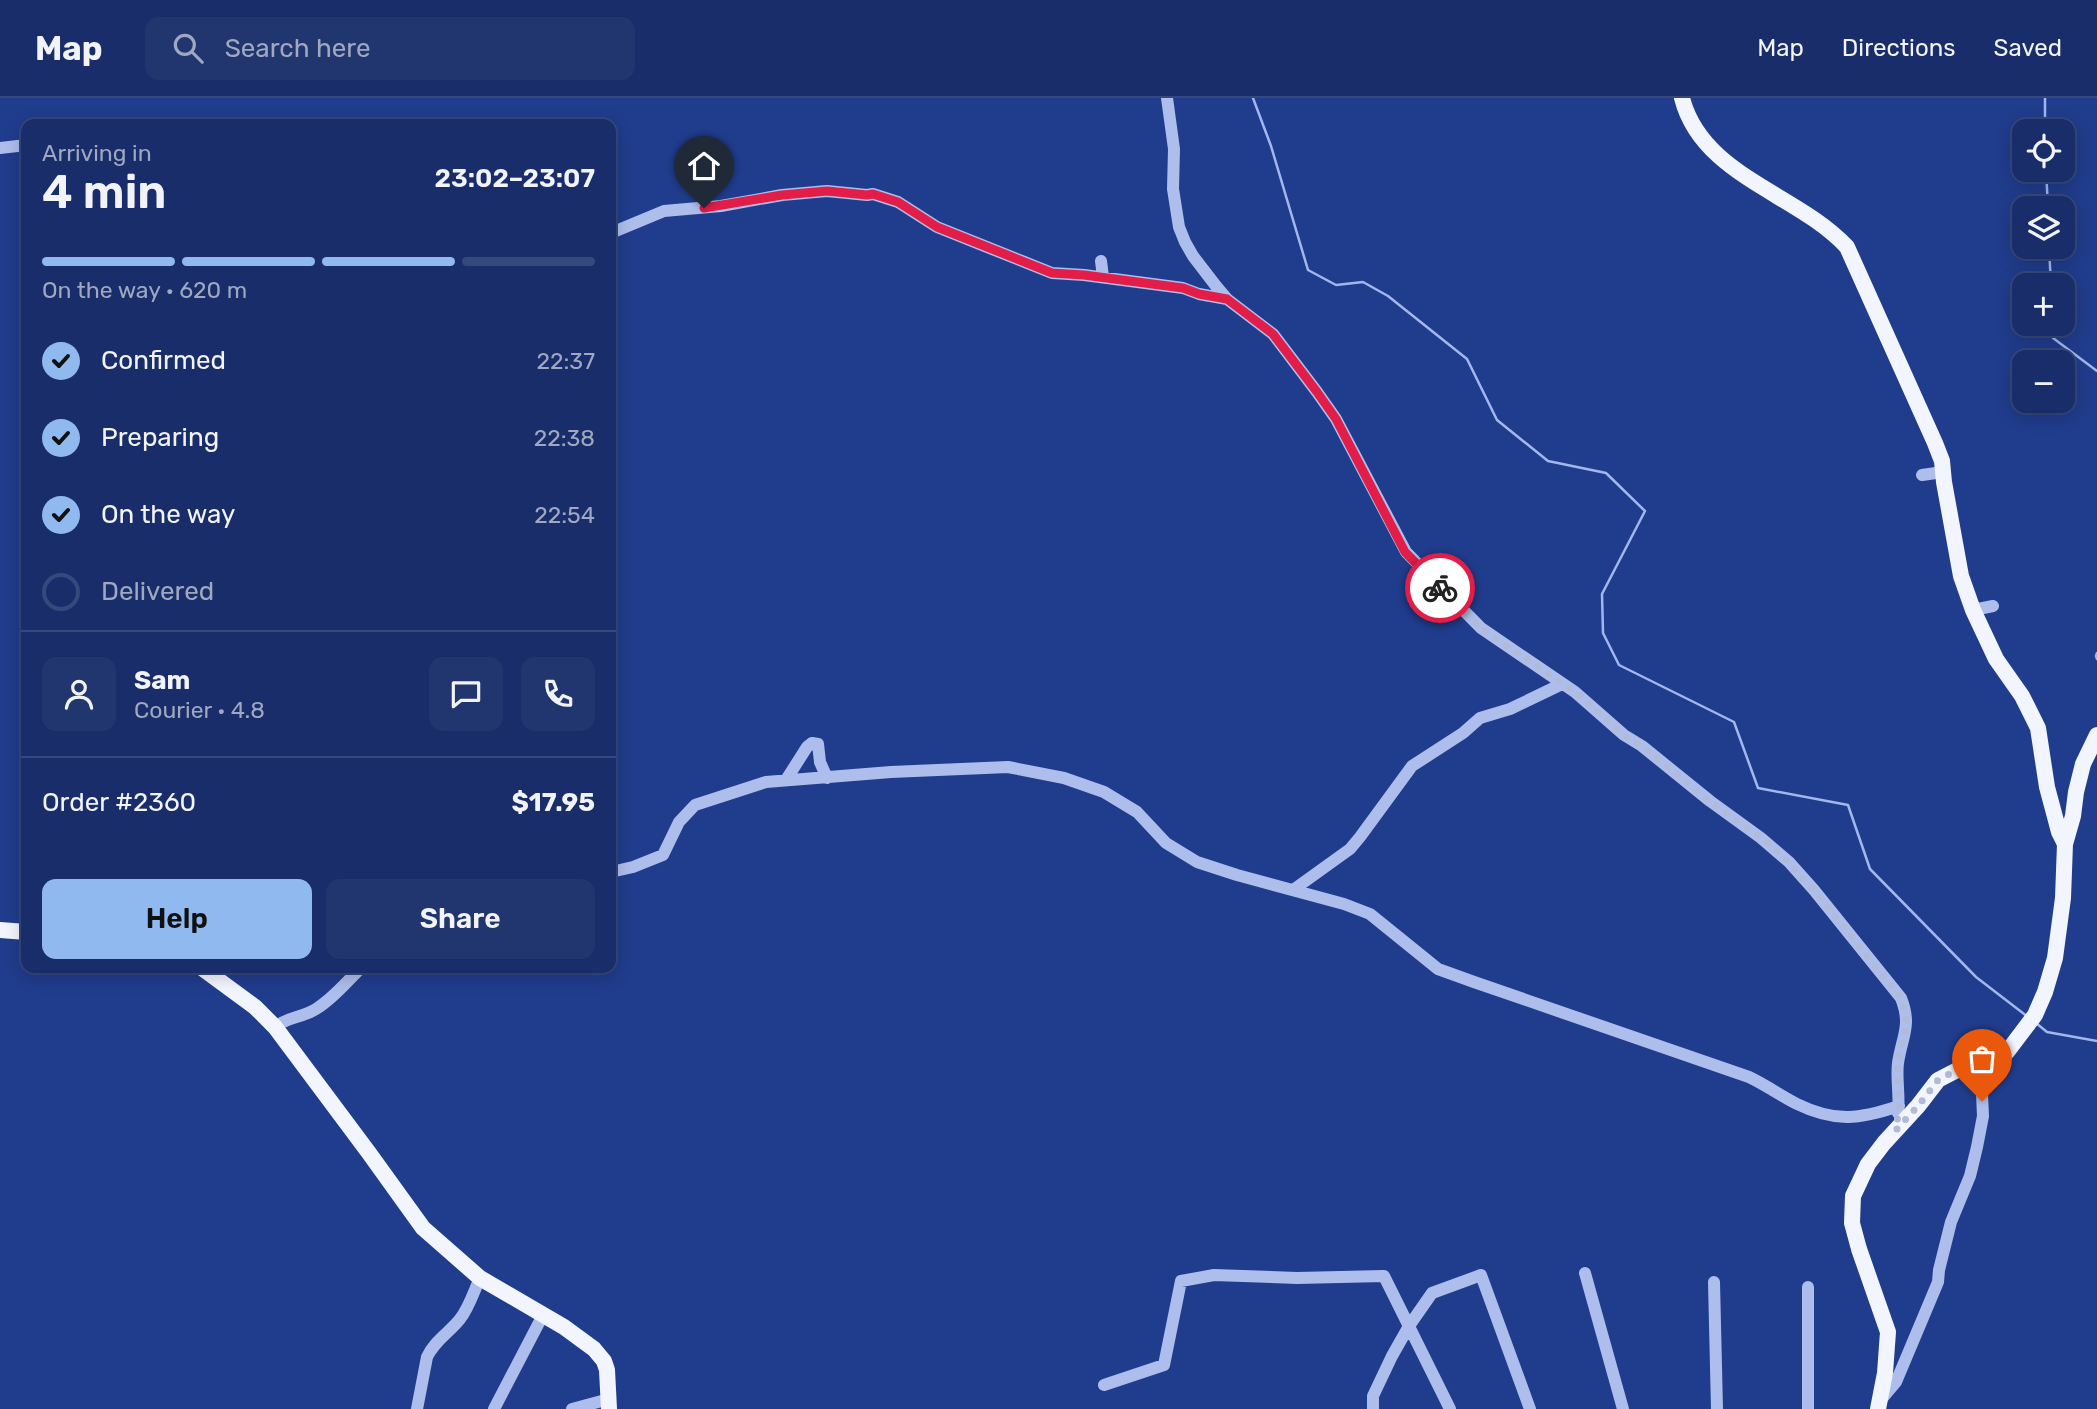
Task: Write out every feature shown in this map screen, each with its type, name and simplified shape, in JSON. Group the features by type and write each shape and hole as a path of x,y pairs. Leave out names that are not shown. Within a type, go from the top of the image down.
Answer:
{"main road":[{"path":"1682,98 1702,137 1720,160 1826,227 1847,247 1891,360 1942,461 1961,576 1973,610 1996,659 2022,696 2038,728 2047,787 2059,832 2065,844"},
{"path":"1879,1405 1888,1332 1852,1223 1853,1196 1868,1164 1938,1080 1963,1067 2007,1052 2035,1015 2046,992 2055,958 2063,898 2065,844 2083,764 2097,735"},
{"path":"0,930 21,932"},
{"path":"209,973 255,1007 275,1027 423,1228 480,1278 580,1337 600,1355 607,1370 609,1404"}],"street":[{"path":"1167,98 1174,149 1173,189 1179,227 1193,256 1227,299 1273,334 1336,419 1405,552 1481,628 1595,708 1624,735 1642,746 1780,854 1814,890 1901,998 1907,1015 1898,1064 1899,1105 1896,1130"},
{"path":"0,148 21,146"},
{"path":"616,231 664,211 827,191 873,194 898,202 937,227 1045,271 1183,288 1227,299"},
{"path":"1101,261 1103,277"},
{"path":"1922,475 1943,472"},
{"path":"1973,610 1993,606"},
{"path":"1293,890 1350,849 1412,766 1463,733 1480,718 1510,709 1562,684"},
{"path":"786,780 812,743 818,744 820,762 827,778"},
{"path":"616,871 663,855 683,816 695,805 743,789 786,780 1000,767 1064,778 1104,792 1123,802 1137,811 1167,844 1197,862 1370,914 1438,969 1749,1077 1796,1103 1828,1116 1841,1118 1873,1115 1899,1105"},
{"path":"275,1027 285,1020 316,1009 356,973"},
{"path":"1879,1405 1896,1382 1938,1282 1951,1222 1970,1176 1977,1147 1983,1116 1982,1094 1991,1056"},
{"path":"1585,1273 1623,1409"},
{"path":"1104,1385 1164,1365 1181,1281 1213,1275 1297,1278 1384,1276 1450,1409"},
{"path":"1373,1409 1373,1395 1409,1326 1432,1293 1481,1275 1530,1409"},
{"path":"418,1409 430,1350 461,1318 480,1278"},
{"path":"1714,1282 1717,1409"},
{"path":"1808,1287 1808,1409"},
{"path":"494,1409 543,1315"},
{"path":"572,1409 609,1404"}],"waterway":[{"path":"1253,98 1271,146 1308,270 1336,285 1363,282 1388,296 1467,359 1497,420 1548,461 1606,473 1645,511 1602,594 1603,633 1619,665 1734,722 1758,788 1848,805 1870,869 1976,977 2028,1017"},
{"path":"2045,98 2045,119"},
{"path":"2047,182 2047,196"},
{"path":"2050,259 2050,273"},
{"path":"2053,336 2097,371"},
{"path":"2097,653 2097,659"},
{"path":"2036,1023 2047,1032 2097,1041"}],"way so far":[{"path":"1440,588 1481,628 1575,692 1624,735 1761,838 1789,862 1814,890 1875,964 1904,1006 1907,1023 1898,1064 1899,1105 1896,1130 1938,1080 1991,1056 1983,1085 1982,1101"}],"route":[{"path":"704,208 782,195 827,191 873,194 898,202 937,227 1052,273 1183,288 1227,299 1273,334 1317,392 1336,419 1405,552 1440,588"}]}
